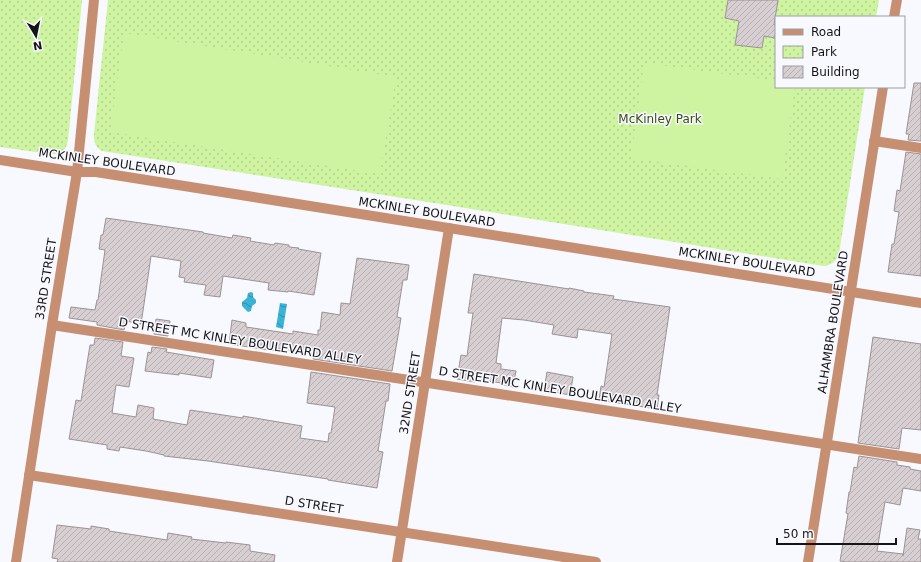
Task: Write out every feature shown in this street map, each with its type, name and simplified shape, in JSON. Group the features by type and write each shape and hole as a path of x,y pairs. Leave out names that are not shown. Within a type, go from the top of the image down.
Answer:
{"street":[{"name":"33RD STREET","path":"16,562 77,172 94,0"},
{"path":"894,16 897,0"},
{"name":"ALHAMBRA BOULEVARD","path":"808,562 883,88"},
{"path":"874,141 921,148"},
{"name":"MCKINLEY BOULEVARD","path":"0,160 77,172 96,172 921,303"},
{"name":"32ND STREET","path":"397,562 449,228"},
{"name":"D STREET MC KINLEY BOULEVARD ALLEY","path":"52,325 921,459"},
{"name":"D STREET","path":"29,474 596,562"}],"green space":[{"path":"0,0 82,0 68,140 66,147 60,153 50,154 0,147"},
{"name":"McKinley Park","path":"108,0 879,0 876,16 775,16 775,88 865,88 839,254 833,263 829,265 823,266 102,151 95,144 94,134"},
{"path":"124,33 396,77 380,174 110,132"},
{"path":"644,63 775,81 775,88 795,88 782,179 631,158"}],"water":[{"path":"248,293 253,293 256,303 252,306 251,311 248,312 242,306 242,302 247,298"},
{"path":"280,303 287,304 283,329 276,327"}],"building":[{"path":"728,0 778,0 774,25 775,38 764,36 762,48 735,45 739,21 725,18"},
{"path":"914,83 921,83 921,141 908,140 909,134 906,134"},
{"path":"906,152 921,154 921,276 888,272 899,212 894,211 897,190 900,191"},
{"path":"106,218 203,232 232,238 233,235 251,238 250,241 274,245 275,243 289,245 289,247 321,253 314,295 268,290 269,283 223,276 220,297 204,295 206,285 184,282 185,278 179,277 181,261 151,256 141,324 126,321 124,330 97,325 97,322 69,318 71,307 95,310 98,300 105,250 99,249"},
{"path":"357,258 409,265 407,280 403,280 397,317 401,318 392,371 313,359 314,354 276,348 276,351 229,344 232,320 246,323 246,327 293,334 293,331 318,335 322,312 340,315 341,303 350,304"},
{"path":"474,274 569,288 584,292 614,296 613,299 670,307 657,395 659,395 657,409 599,400 601,386 604,387 612,334 578,329 577,338 552,334 554,325 524,320 502,318 496,363 501,364 501,369 516,371 513,387 501,383 475,379 475,382 457,379 461,355 467,356 473,313 468,313"},
{"path":"156,319 170,321 168,336 154,334"},
{"path":"873,337 921,344 921,430 902,428 899,449 858,443"},
{"path":"95,338 123,342 121,356 134,358 129,387 116,385 112,413 136,417 138,405 154,408 153,419 187,425 190,410 243,418 243,416 302,426 300,438 328,442 335,407 307,403 311,372 390,384 378,451 383,452 377,488 328,479 164,456 146,451 120,447 119,451 107,449 107,445 69,439 76,400 81,401 90,345 94,345"},
{"path":"152,347 167,349 166,352 214,360 211,378 179,373 179,375 145,371 148,352 151,353"},
{"path":"547,372 573,377 570,395 544,390"},
{"path":"859,456 897,462 897,465 910,467 910,469 921,471 921,491 903,488 900,505 885,502 877,551 903,554 903,556 907,528 920,530 918,539 921,539 921,562 840,561 848,514 846,513 849,492 854,467 857,468"},
{"path":"57,525 91,529 91,526 109,529 109,531 167,540 168,533 192,537 191,539 250,545 250,551 275,555 274,562 57,562 58,559 52,558"}]}
